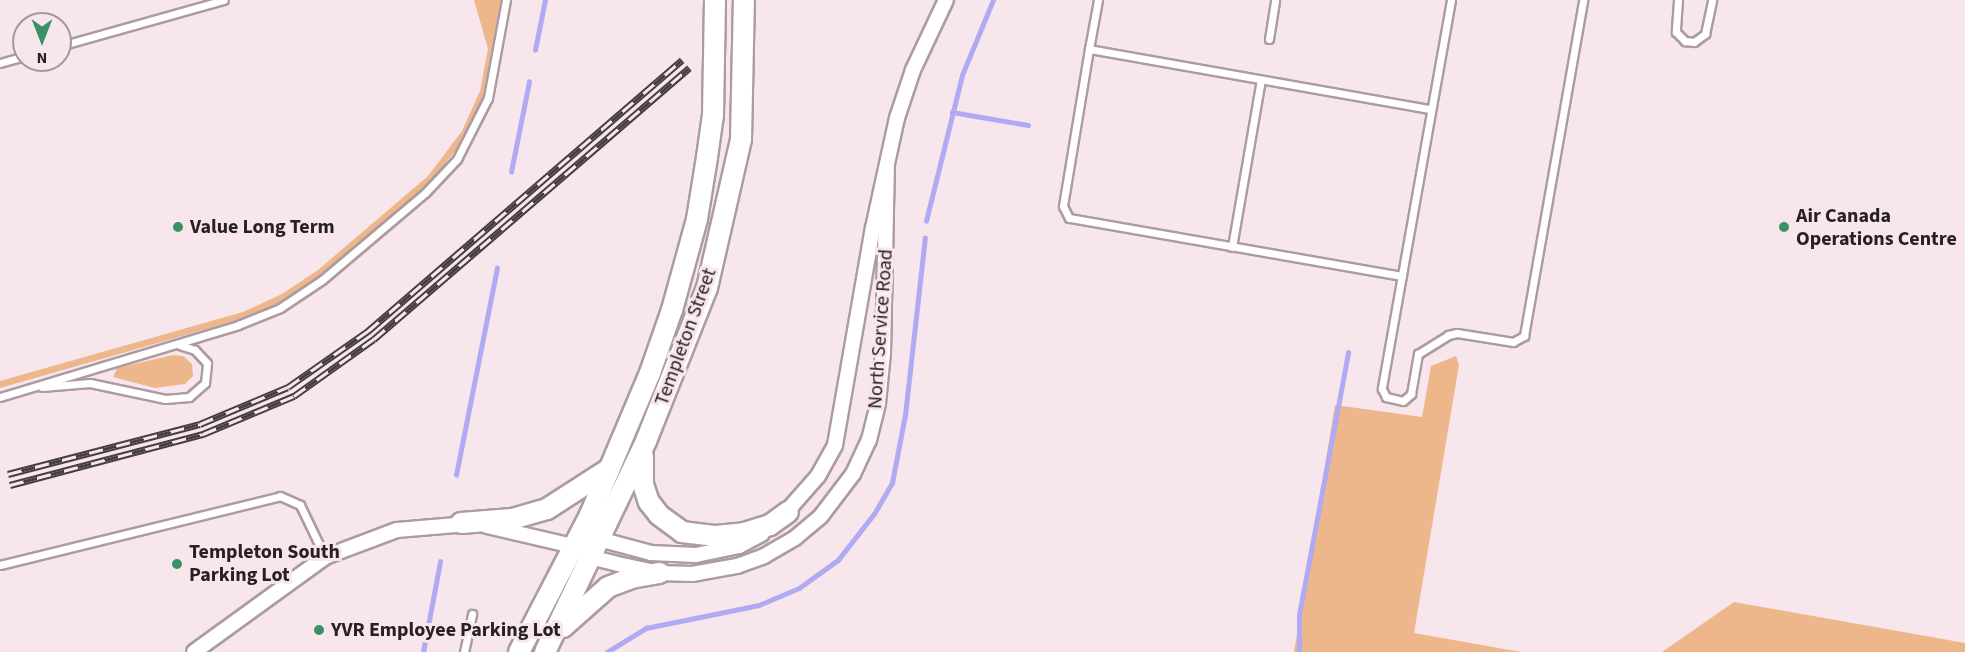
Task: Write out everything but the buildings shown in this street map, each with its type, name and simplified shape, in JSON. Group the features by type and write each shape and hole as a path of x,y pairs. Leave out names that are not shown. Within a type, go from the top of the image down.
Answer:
{"street":[{"name":"Templeton Street","path":"519,652 573,546 650,373 697,219 713,115 715,0"},
{"name":"Templeton Street","path":"546,652 646,441 696,318 728,206 741,139 744,0"},
{"name":"North Service Road","path":"573,546 696,555 750,541 772,528 818,476 840,429 873,228 886,168 913,70 946,0"},
{"name":"North Service Road","path":"595,548 660,573 722,569 780,548 821,516 853,474 874,422 881,380 886,168"},
{"path":"646,441 642,475 645,493 659,515 682,532 716,536 744,533 770,525 788,512"},
{"path":"195,652 324,557 397,530 512,519 541,512 609,469"},
{"path":"461,523 491,526 573,546 595,548"},
{"path":"546,652 573,614 597,593 631,578 660,573"}],"lane":[{"path":"72,43 224,0"},
{"path":"0,397 33,388 64,375 173,345 264,316 298,297 442,176 469,141 488,98 506,0"},
{"path":"1098,0 1063,206 1066,215 1073,220 1402,276"},
{"path":"1269,39 1275,0"},
{"path":"1451,0 1382,390 1386,397 1408,399 1419,354 1452,334 1513,342 1524,336 1583,0"},
{"path":"1678,0 1676,32 1685,41 1694,42 1705,34 1712,0"},
{"path":"1089,49 1431,109"},
{"path":"1232,247 1261,79"},
{"path":"33,388 90,383 165,399 189,397 205,383 207,363 195,350 173,345"},
{"path":"0,565 280,496 300,505 324,557"},
{"path":"464,652 472,614"}],"shaded area":[{"path":"474,0 501,0 486,92 468,134 432,181 322,275 285,300 245,318 0,388 0,381 243,312 282,294 318,270 428,176 462,131 480,91 488,49"},
{"path":"173,355 183,356 192,364 193,376 185,384 155,388 113,377 117,368"},
{"path":"1456,356 1459,365 1414,633 1521,652 1294,652 1335,405 1422,417 1431,366"},
{"path":"1734,602 1965,643 1965,652 1662,652"}],"waterway":[{"path":"535,50 545,0"},
{"path":"926,221 962,75 993,0"},
{"path":"511,172 529,82"},
{"path":"952,112 1028,125"},
{"path":"607,652 646,628 759,605 799,588 838,560 874,514 892,483 905,415 925,238"},
{"path":"456,475 497,268"},
{"path":"1299,652 1299,615 1348,353"},
{"path":"423,652 440,562"}],"railway":[{"path":"8,474 200,424 288,387 368,331 682,60"},
{"path":"10,485 203,434 294,396 374,339 689,68"}],"place":[{"name":"Value Long Term","path":"178,227"},
{"name":"Air Canada Operations Centre","path":"1784,227"},
{"name":"Templeton South Parking Lot","path":"177,564"},
{"name":"YVR Employee Parking Lot","path":"319,630"}]}
